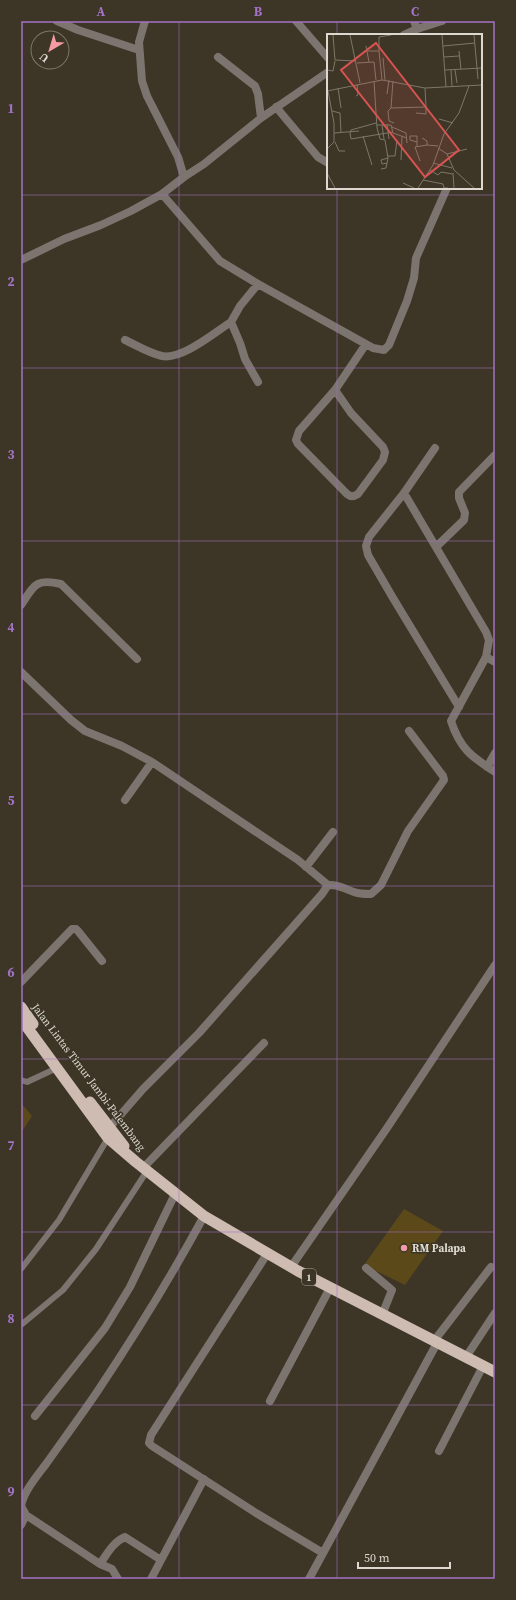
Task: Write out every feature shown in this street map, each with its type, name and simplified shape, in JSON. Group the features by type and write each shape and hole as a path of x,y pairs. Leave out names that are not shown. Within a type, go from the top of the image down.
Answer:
{"highway":[{"name":"Jalan Lintas Timur Jambi-Palembang","path":"21,1008 110,1127 142,1167"},
{"name":"Jalan Lintas Timur Jambi-Palembang","path":"21,1019 108,1138 175,1194 204,1216 266,1254 495,1372"}],"street":[{"path":"57,21 78,30 139,50"},
{"path":"145,21 139,42 142,81 147,96 178,157 184,177"},
{"path":"296,21 327,57"},
{"path":"405,34 416,25 442,21"},
{"path":"218,57 255,86 261,118"},
{"path":"21,260 64,239 101,225 131,211 162,194 204,164 261,118 327,73"},
{"path":"276,107 318,157 327,162"},
{"path":"162,194 220,261 258,284 373,348 384,350 388,345 408,301 414,278 416,258 447,189"},
{"path":"125,340 162,356 174,356 184,353 230,322 240,306 258,284"},
{"path":"230,322 240,343 245,359 258,382"},
{"path":"335,390 351,413 383,447 385,452 383,460 358,494 354,496 347,494 298,444 296,440 299,432 335,390 366,344"},
{"path":"435,448 404,493 369,537 366,546 367,551 393,598 459,707"},
{"path":"436,547 464,520 465,513 459,498 459,492 495,455"},
{"path":"404,493 486,632 489,640 486,656 451,721 456,735 463,746 475,759 495,772"},
{"path":"21,605 34,586 47,581 60,584 137,659"},
{"path":"486,656 495,662"},
{"path":"21,672 71,720 85,731 122,746 152,762 306,867 328,884 337,884 356,893 371,894 381,885 408,831 444,780 443,776 409,731"},
{"path":"487,767 495,752"},
{"path":"125,800 152,762"},
{"path":"306,867 333,832"},
{"path":"110,1127 143,1089 199,1032 322,894 328,884"},
{"path":"21,982 72,929 76,929 78,931 102,961"},
{"path":"291,1267 387,1128 495,965"},
{"path":"142,1167 264,1042"},
{"path":"35,1416 105,1328 130,1287 175,1194"},
{"path":"118,1579 112,1569 100,1564 26,1515 21,1506 22,1500 151,1310 178,1266 204,1216"},
{"path":"266,1254 149,1440 149,1443 323,1553"},
{"path":"313,1577 323,1553 435,1342 491,1267"},
{"path":"366,1268 392,1290 382,1315"},
{"path":"270,1402 330,1288"},
{"path":"466,1357 495,1313"},
{"path":"439,1452 484,1366"},
{"path":"151,1579 204,1479"},
{"path":"21,1525 26,1515"},
{"path":"100,1564 119,1539 124,1537 161,1560"}],"lane":[{"path":"21,1080 27,1082 57,1068"},
{"path":"21,1269 59,1220 108,1138"},
{"path":"21,1325 63,1290 96,1248 142,1167"}],"building":[{"path":"21,1103 32,1116 21,1133"},
{"name":"RM Palapa","path":"404,1209 443,1231 405,1285 364,1265"}],"place":[{"name":"RM Palapa","path":"404,1248"}]}
